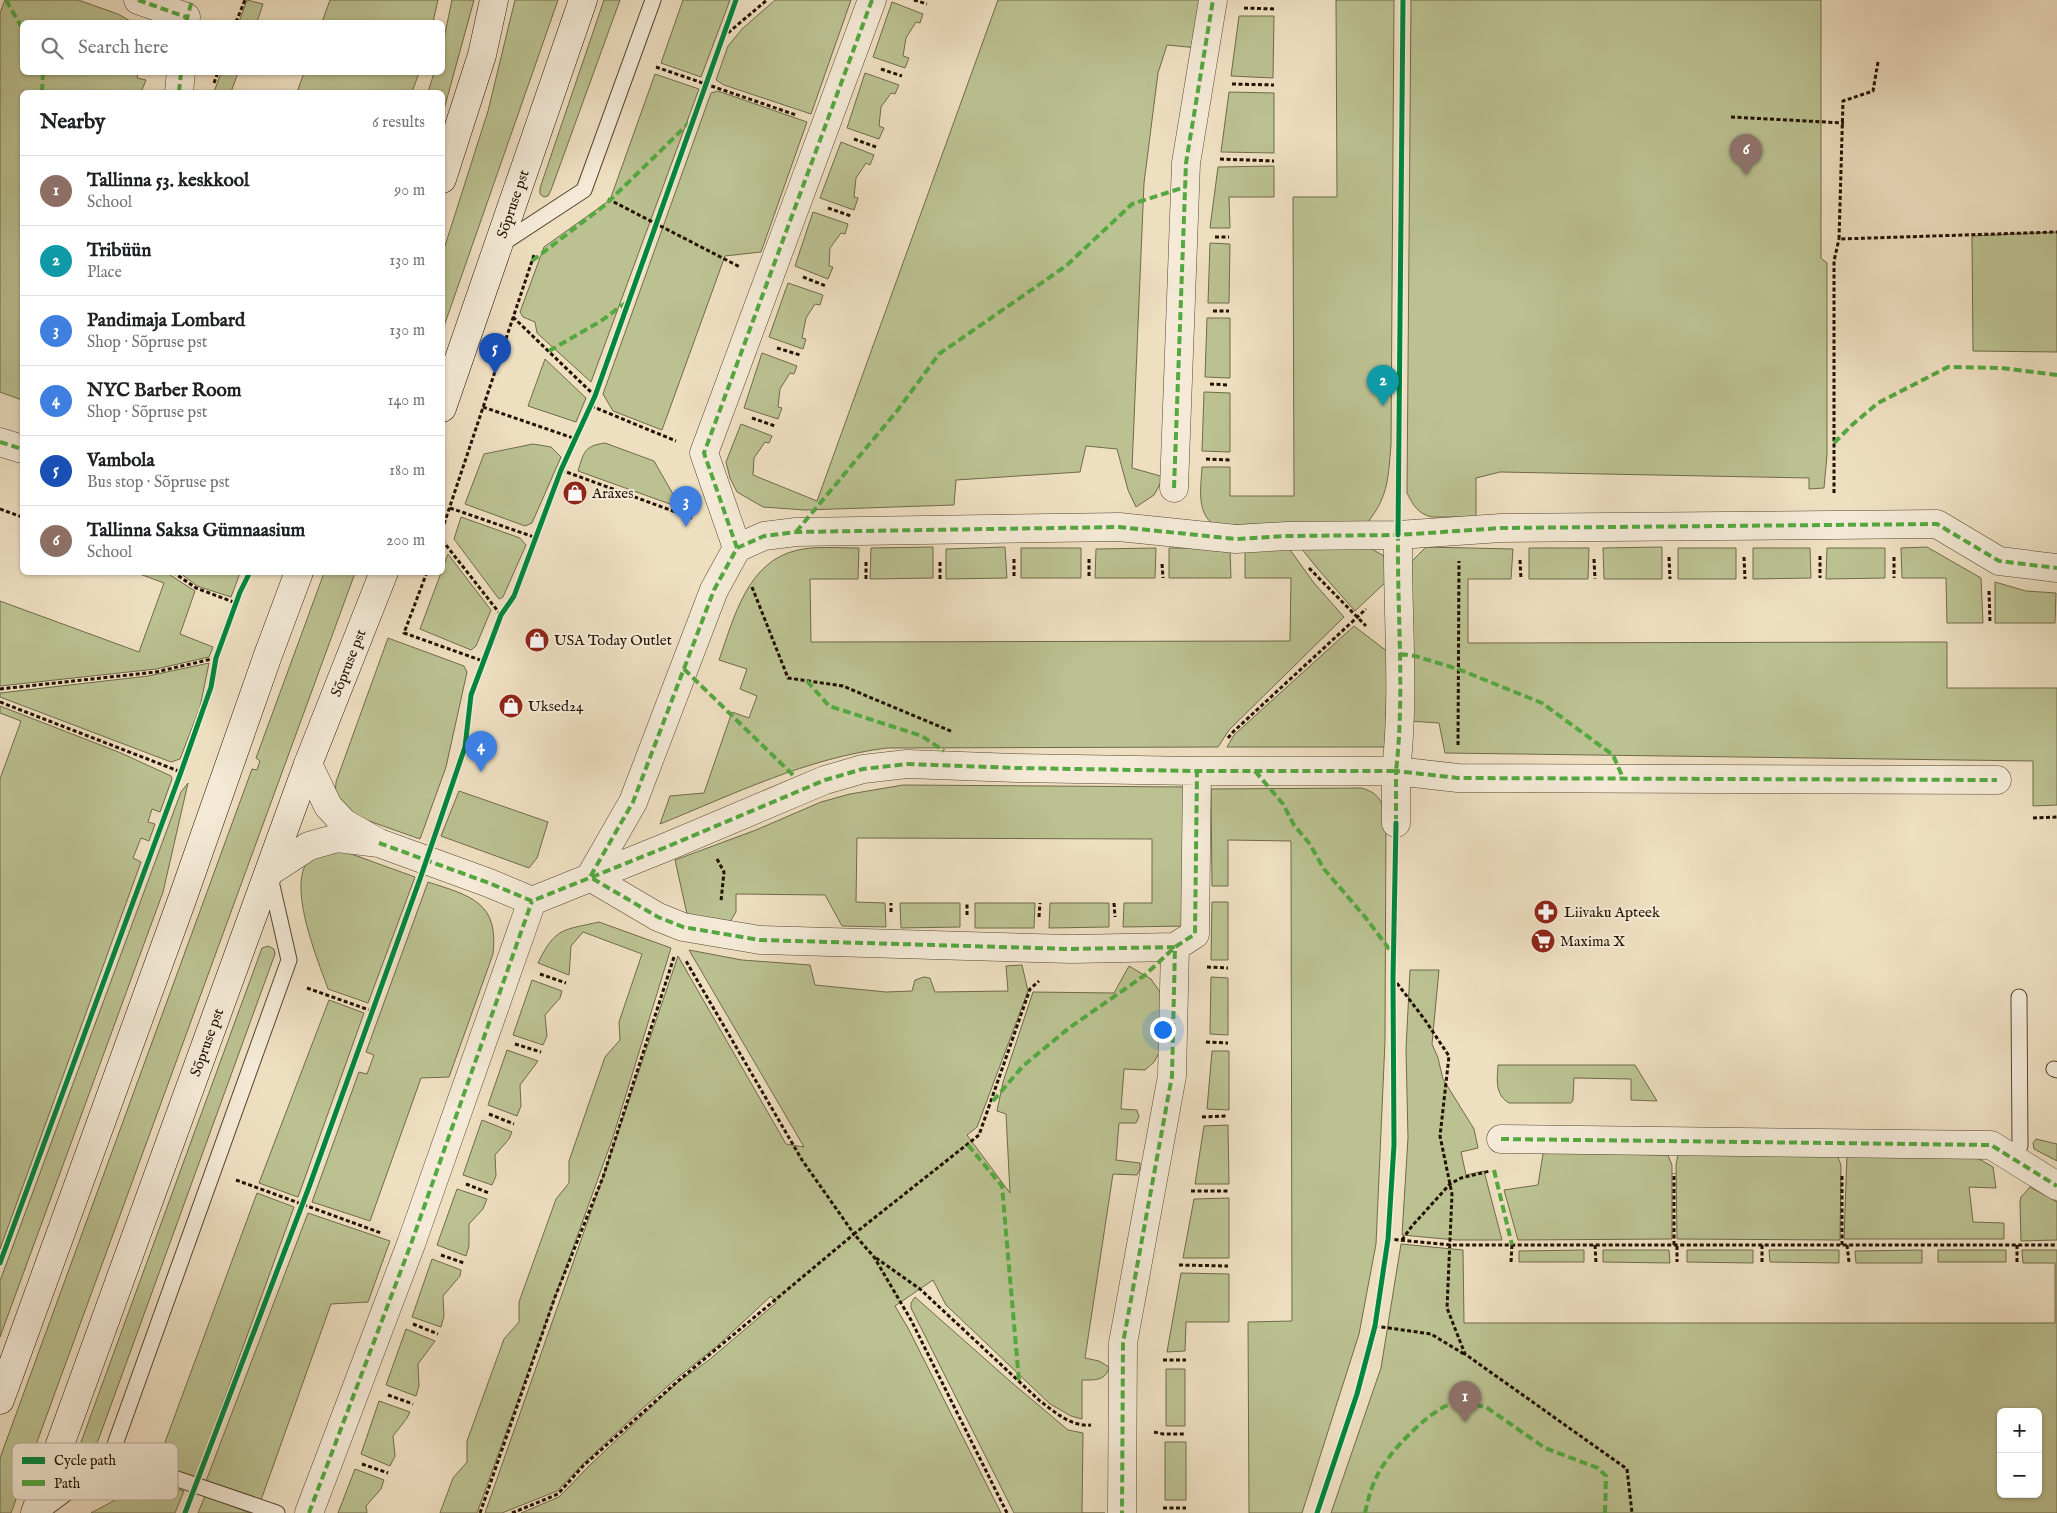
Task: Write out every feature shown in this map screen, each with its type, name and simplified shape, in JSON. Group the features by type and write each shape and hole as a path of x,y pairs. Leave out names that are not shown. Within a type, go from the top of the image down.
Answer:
{"street":[{"path":"138,0 188,13"},
{"path":"445,170 482,54 494,0"},
{"name":"Sõpruse pst","path":"445,399 583,0"},
{"path":"737,548 704,453 872,0"},
{"path":"1174,488 1187,158 1213,0"},
{"path":"179,90 181,75"},
{"path":"0,442 20,448"},
{"path":"590,877 633,802 714,590 737,548 764,536 796,532 1119,527 1236,539 1287,536 1398,535 1500,528 1937,524 1999,561 2057,568"},
{"path":"1396,823 1400,654 1398,535"},
{"path":"0,1400 183,897 297,575"},
{"name":"Sõpruse pst","path":"61,1443 308,764 383,575"},
{"path":"308,764 328,806 344,823 379,844"},
{"path":"269,872 310,846 337,838 379,844 489,883 532,901 825,780 863,769 907,764 1202,771 1396,771 1458,778 1997,780"},
{"path":"590,877 658,917 680,936 717,933 760,940 1071,948 1175,947 1195,934 1202,771"},
{"path":"309,1513 411,1244 532,901"},
{"path":"1122,1513 1123,1343 1172,1076 1175,947"},
{"path":"1501,1139 1991,1145 2057,1186"},
{"name":"Sõpruse pst","path":"35,1513 40,1500"}],"lane":[{"path":"499,246 584,190 653,0"},
{"path":"115,1443 289,960 269,872"},
{"path":"2019,997 2020,1146"},
{"path":"178,1479 277,1513"},
{"path":"40,1513 57,1500"}],"path":[{"path":"237,20 244,0"},
{"path":"723,37 767,0"},
{"path":"914,0 927,4"},
{"path":"720,46 726,28"},
{"path":"632,59 825,125"},
{"path":"1834,524 1834,261 1839,239 1844,123 1843,101 1873,91 1878,62"},
{"path":"703,92 709,74"},
{"path":"1200,83 1274,85"},
{"path":"1731,117 1844,123"},
{"path":"1187,158 1274,161"},
{"path":"584,190 610,200 768,282"},
{"path":"445,520 548,214"},
{"path":"653,233 659,215"},
{"path":"1839,239 2057,232"},
{"path":"513,317 595,396"},
{"path":"587,414 598,388"},
{"path":"591,406 704,453"},
{"path":"483,407 576,438"},
{"path":"573,446 580,430"},
{"path":"558,479 565,462"},
{"path":"561,470 700,521 737,548 788,678 843,686 959,735"},
{"path":"450,508 537,538"},
{"path":"0,509 20,516"},
{"path":"534,546 540,529"},
{"path":"1287,536 1309,568 1356,618 1400,654"},
{"path":"445,544 501,615"},
{"path":"1743,553 1745,579"},
{"path":"1820,553 1820,578"},
{"path":"1894,553 1894,578"},
{"path":"1594,554 1595,579"},
{"path":"1669,554 1670,579"},
{"path":"1458,724 1459,555"},
{"path":"177,575 196,588 237,600 234,609"},
{"path":"426,575 404,633 483,661"},
{"path":"1202,771 1232,732 1398,582"},
{"path":"497,624 505,609"},
{"path":"214,668 219,650"},
{"path":"480,670 487,652"},
{"path":"0,689 156,672 216,658"},
{"path":"0,702 181,772"},
{"path":"178,781 184,763"},
{"path":"2033,818 2057,818"},
{"path":"702,832 724,872 717,933"},
{"path":"680,936 802,1160 854,1234 874,1256 920,1289 1040,1401 1061,1417 1083,1426 1123,1424 1163,1434 1186,1434"},
{"path":"480,1513 555,1298 602,1177 680,936"},
{"path":"512,1513 558,1494 584,1466 678,1381 854,1234 979,1136 1030,989 1071,948"},
{"path":"1207,967 1228,968"},
{"path":"1393,970 1393,988"},
{"path":"532,972 566,983"},
{"path":"1393,978 1425,1020 1448,1056 1440,1136 1452,1194 1447,1308 1465,1354"},
{"path":"282,979 372,1011"},
{"path":"369,1020 376,1002"},
{"path":"506,1041 541,1052"},
{"path":"1206,1042 1228,1043"},
{"path":"481,1111 514,1124"},
{"path":"1202,1116 1228,1116"},
{"path":"1402,1240 1412,1226 1450,1184 1461,1178 1494,1170 1501,1139"},
{"path":"1674,1164 1677,1262"},
{"path":"213,1172 464,1263"},
{"path":"1842,1174 1842,1245"},
{"path":"464,1183 489,1193"},
{"path":"1191,1191 1229,1191"},
{"path":"299,1213 306,1196"},
{"path":"1386,1248 1388,1229"},
{"path":"1388,1239 1451,1245 2057,1246"},
{"path":"1511,1262 1512,1245"},
{"path":"1595,1245 1596,1262"},
{"path":"1762,1245 1762,1262"},
{"path":"1847,1245 1848,1262"},
{"path":"2016,1245 2017,1262"},
{"path":"874,1256 911,1320 1007,1513"},
{"path":"1179,1265 1228,1266"},
{"path":"1372,1334 1376,1316"},
{"path":"404,1321 438,1334"},
{"path":"1375,1326 1431,1334 1465,1354 1627,1469 1632,1513"},
{"path":"1163,1360 1186,1360"},
{"path":"387,1394 413,1404"},
{"path":"362,1464 388,1473"},
{"path":"1163,1508 1186,1508"}],"green space":[{"path":"5,0 78,0 118,14 128,20 20,20 20,75 138,75 137,78 146,80 142,90 20,90 20,399 0,392 0,13"},
{"path":"247,0 263,4 258,20 240,20"},
{"path":"330,0 438,0 433,20 323,20"},
{"path":"452,0 474,0 445,106 445,90 429,90 433,75 445,75 445,33"},
{"path":"515,0 558,0 445,323 445,246 488,111"},
{"path":"604,0 620,0 551,190 548,196 544,197 540,194 540,188"},
{"path":"683,0 730,0 701,77 661,63"},
{"path":"775,0 851,0 811,114 724,85 716,80 728,46 742,29"},
{"path":"998,0 1204,0 1198,48 1167,45 1158,73 1144,183 1132,468 1164,477 1154,495 1136,507 1128,490 1117,449 1086,446 1080,472 956,480 954,505 805,510 763,507 737,492 730,478 726,462 741,424 772,436 769,443 765,442 754,458 753,475 817,501"},
{"path":"1336,0 1394,0 1391,445 1384,494 1368,522 1214,525 1208,520 1202,506 1202,467 1230,467 1230,496 1294,496 1293,197 1337,197"},
{"path":"1411,0 1821,0 1821,258 1827,263 1827,455 1824,488 1809,489 1809,478 1500,472 1476,478 1476,517 1432,517 1423,514 1416,508 1407,493"},
{"path":"892,2 923,14 920,23 916,22 906,38 903,56 909,58 905,68 873,57"},
{"path":"1239,16 1274,16 1273,78 1231,76"},
{"path":"865,73 899,85 895,94 891,93 881,107 879,126 884,128 879,139 847,128"},
{"path":"655,74 699,89 591,382 537,333 535,322 523,317 520,312 544,247 610,200"},
{"path":"220,75 237,75 232,90 215,90"},
{"path":"303,75 418,75 413,90 298,90"},
{"path":"718,91 807,122 761,252 725,256 662,430 613,411 603,394 711,93"},
{"path":"1229,92 1274,93 1274,153 1221,152"},
{"path":"841,142 874,155 870,165 866,163 856,178 854,197 858,198 854,210 820,198"},
{"path":"1274,166 1274,197 1229,197 1230,228 1210,228 1218,167"},
{"path":"813,212 848,224 845,234 841,233 830,248 829,266 833,267 828,279 795,266"},
{"path":"2057,232 2057,352 1973,351 1972,236"},
{"path":"1210,243 1230,244 1229,303 1208,303"},
{"path":"788,283 823,295 820,305 815,304 806,318 802,338 806,339 803,349 769,337"},
{"path":"1207,318 1230,318 1230,378 1205,377"},
{"path":"762,353 797,366 794,374 790,373 780,389 778,407 782,408 778,419 744,408"},
{"path":"545,359 586,398 576,422 528,406"},
{"path":"1204,392 1230,393 1230,452 1202,451"},
{"path":"605,443 654,461 681,508 578,471 586,451 593,446"},
{"path":"533,444 551,447 561,457 532,523 525,526 465,504 484,454"},
{"path":"461,517 520,538 526,545 503,597 499,599 454,539"},
{"path":"933,547 933,578 870,579 871,548"},
{"path":"1005,547 1007,578 946,579 946,549"},
{"path":"1288,547 1314,583 1344,617 1229,730 1218,747 887,748 828,760 771,778 660,824 670,796 704,793 732,712 749,718 757,696 740,689 747,669 719,660 745,593 766,566 781,556 805,549 859,548 858,579 810,579 811,642 1290,641 1291,578 1245,578 1245,550"},
{"path":"1426,547 1513,549 1511,579 1468,579 1468,643 1947,642 1947,688 2057,688 2057,805 2033,806 2033,761 1445,753 1439,723 1409,721 1410,563"},
{"path":"1662,547 1662,579 1604,579 1603,548"},
{"path":"1927,547 1981,578 1983,623 1947,623 1946,578 1902,578 1901,548"},
{"path":"1021,548 1081,548 1081,578 1021,578"},
{"path":"1156,548 1155,578 1095,578 1096,549"},
{"path":"1169,548 1230,548 1231,578 1169,578"},
{"path":"1301,548 1370,548 1384,556 1389,579 1355,611"},
{"path":"1529,548 1589,548 1588,579 1529,579"},
{"path":"1678,548 1736,548 1736,579 1678,579"},
{"path":"1753,548 1810,548 1811,578 1753,579"},
{"path":"1827,548 1885,548 1885,578 1826,579"},
{"path":"448,554 491,610 476,646 471,650 420,629 440,575 445,575 445,562"},
{"path":"142,575 170,575 195,591 180,634 213,647 209,657 156,669 0,686 0,601 139,652 164,583"},
{"path":"183,575 239,575 231,597 197,586"},
{"path":"323,575 354,575 37,1443 12,1443 12,1500 16,1500 11,1513 0,1513 0,1458 252,769 257,770 260,761 256,758"},
{"path":"1995,582 2026,591 2056,593 2055,623 1995,623"},
{"path":"1354,626 1388,652 1385,747 1227,747 1234,735"},
{"path":"388,638 464,666 467,672 446,767 420,839 352,815 335,796 336,782"},
{"path":"209,663 200,707 180,759 171,762 0,697 0,693 148,676"},
{"path":"0,706 121,753 171,776 172,779 160,812 152,809 148,822 155,824 149,841 141,838 133,858 141,862 0,1249 0,779 21,721 0,713"},
{"path":"188,783 163,892 0,1337 0,1281 181,792"},
{"path":"903,785 1189,787 1187,926 1123,927 1124,903 1152,903 1152,839 857,838 856,902 885,903 886,927 842,926 825,895 736,894 736,912 728,925 687,914 675,860 756,830 821,802 850,794"},
{"path":"1361,788 1372,792 1379,798 1386,817 1385,1041 1376,1244 1359,1334 1302,1513 1249,1513 1248,1322 1292,1321 1291,841 1228,840 1228,886 1212,886 1211,789"},
{"path":"459,791 548,822 537,858 529,868 441,836"},
{"path":"343,851 415,877 368,1003 328,989 304,916 301,895 302,876 308,861 320,853"},
{"path":"428,882 469,897 479,904 486,912 491,923 494,937 493,954 449,1077 421,1078 370,1221 312,1202 359,1072 367,1074 374,1055 366,1052"},
{"path":"1212,902 1228,902 1228,960 1211,960"},
{"path":"900,903 960,903 960,927 901,928"},
{"path":"975,903 1035,903 1034,928 975,928"},
{"path":"1050,903 1109,903 1109,927 1049,928"},
{"path":"599,922 671,948 612,1140 477,1513 440,1513 453,1478 467,1462 467,1441 504,1339 519,1322 519,1302 556,1199 569,1183 569,1161 605,1057 620,1040 619,1022 642,954 583,932 571,946 569,975 538,963 544,951 556,936 569,929"},
{"path":"268,946 274,949 275,954 97,1443 81,1443 262,948"},
{"path":"689,950 742,960 810,965 815,985 886,992 912,991 915,980 924,977 930,978 935,992 1008,991 1006,966 1022,965 1028,991 977,1127 967,1135 1010,1193 1006,1114 997,1111 1003,1082 1033,992 1114,993 1129,966 1151,979 1162,995 1165,1042 1154,1062 1145,1070 1124,1069 1121,1109 1137,1110 1139,1117 1136,1123 1119,1123 1116,1160 1140,1163 1140,1169 1137,1175 1113,1174 1085,1358 1099,1361 1109,1367 1108,1372 1099,1379 1082,1380 1082,1419 1071,1416 1050,1404 946,1305 933,1280 895,1306 908,1328 1001,1513 521,1513 559,1497 677,1383 709,1360 776,1303 771,1296 716,1347 642,1409 557,1491 502,1513 485,1513 593,1206 678,956 786,1144 804,1147"},
{"path":"1410,970 1439,970 1432,1044 1438,1058 1443,1079 1474,1129 1478,1148 1461,1152 1466,1175 1484,1171 1502,1240 1456,1240 1402,1235 1408,1138 1406,1049"},
{"path":"1211,977 1228,978 1228,1035 1210,1034"},
{"path":"532,980 562,991 560,998 545,1015 547,1036 543,1045 513,1035"},
{"path":"329,1000 364,1013 298,1197 259,1183"},
{"path":"507,1050 538,1061 520,1085 521,1106 517,1116 488,1105"},
{"path":"1212,1051 1229,1051 1229,1110 1207,1109"},
{"path":"1498,1065 1635,1065 1657,1101 1631,1100 1631,1079 1574,1078 1573,1100 1571,1103 1509,1103 1504,1100 1499,1091 1497,1082"},
{"path":"482,1120 512,1132 509,1139 495,1155 496,1176 492,1185 463,1175"},
{"path":"1228,1125 1229,1184 1195,1184 1204,1126"},
{"path":"2036,1139 2057,1144 2057,1161 2034,1149 2033,1143"},
{"path":"1543,1154 1668,1155 1672,1165 1672,1239 1518,1240 1504,1190 1538,1185"},
{"path":"1678,1154 1837,1155 1841,1165 1840,1240 1677,1239 1676,1165"},
{"path":"1847,1154 1974,1156 1993,1167 1996,1188 1969,1187 1973,1222 2004,1223 2004,1239 1844,1239"},
{"path":"2030,1187 2057,1202 2057,1240 2021,1241 2020,1202 2021,1197"},
{"path":"457,1189 487,1199 483,1209 469,1224 469,1246 466,1256 437,1245"},
{"path":"257,1193 294,1207 195,1479 178,1472 178,1443 165,1443"},
{"path":"1229,1198 1229,1258 1183,1258 1194,1199"},
{"path":"308,1213 390,1241 368,1302 331,1304 261,1500 206,1481"},
{"path":"1401,1244 1463,1250 1464,1323 2055,1323 2055,1263 2023,1263 2022,1250 2057,1250 2057,1513 1331,1513 1381,1368"},
{"path":"1584,1250 1584,1262 1519,1262 1519,1251"},
{"path":"1603,1250 1669,1250 1670,1263 1603,1262"},
{"path":"1687,1250 1753,1250 1753,1263 1687,1262"},
{"path":"1769,1250 1839,1250 1839,1263 1770,1262"},
{"path":"1922,1250 1922,1263 1856,1263 1855,1251"},
{"path":"1938,1250 2006,1250 2006,1262 1938,1262"},
{"path":"432,1259 461,1270 460,1276 443,1296 444,1316 441,1327 412,1317"},
{"path":"1181,1273 1229,1274 1229,1322 1186,1322 1185,1351 1167,1352"},
{"path":"915,1297 1068,1430 1083,1433 1082,1513 1014,1513 911,1308 911,1303"},
{"path":"406,1329 435,1341 418,1364 419,1386 416,1396 386,1385"},
{"path":"1166,1369 1185,1369 1185,1426 1166,1426"},
{"path":"379,1401 410,1412 393,1436 395,1456 390,1466 361,1454"},
{"path":"1165,1442 1186,1442 1186,1500 1165,1500"},
{"path":"355,1469 384,1480 381,1489 366,1506 367,1513 338,1513"},
{"path":"178,1489 184,1491 175,1513 91,1513 115,1500 178,1500"},
{"path":"205,1496 250,1513 198,1513"}],"marked path":[{"path":"6,0 20,24"},
{"path":"138,0 186,17"},
{"path":"187,20 192,0"},
{"path":"872,0 704,453 737,548 714,590 633,802 590,877 658,917 683,927 760,940 1071,949 1175,947 1172,1076 1123,1343 1122,1513"},
{"path":"1174,488 1186,163 1213,0"},
{"path":"42,90 43,75"},
{"path":"179,90 181,75"},
{"path":"532,261 605,205 689,123"},
{"path":"796,532 897,411 939,354 1066,266 1132,204 1185,187"},
{"path":"549,351 601,321 627,302"},
{"path":"1834,443 1878,403 1948,367 2001,368 2057,375"},
{"path":"0,442 20,448"},
{"path":"379,843 489,883 532,901 825,780 863,769 907,764 1197,771 1396,771 1400,713 1398,535 1501,528 1937,524 1999,561 2057,568"},
{"path":"737,548 764,536 796,532 1119,527 1236,539 1287,536 1398,535"},
{"path":"1400,654 1415,656 1458,669 1542,703 1613,755 1623,778"},
{"path":"684,669 794,776"},
{"path":"807,681 829,706 922,736 944,751"},
{"path":"993,1101 1023,1066 1069,1028 1145,975 1175,947 1195,934 1197,771"},
{"path":"1255,771 1283,804 1294,825 1309,843 1324,869 1365,917 1393,954"},
{"path":"1396,823 1396,771 1458,778 1997,780"},
{"path":"309,1513 411,1244 532,901"},
{"path":"1501,1139 1991,1145 2057,1186"},
{"path":"968,1145 1002,1186 1019,1381"},
{"path":"1494,1170 1512,1245"},
{"path":"1365,1513 1375,1480 1398,1446 1429,1417 1448,1405 1457,1403 1486,1407 1545,1448 1598,1468 1606,1476 1605,1513"}],"cycle path":[{"path":"185,1513 309,1187 420,879 465,747 471,695 501,615 514,596 561,470 595,396 736,0"},
{"path":"1398,535 1403,0"},
{"path":"0,1263 181,772 211,687 216,658 240,592 248,575"},
{"path":"1317,1513 1357,1394 1375,1326 1388,1239 1394,1145 1393,978 1396,823"}],"place":[{"name":"Tallinna Saksa Gümnaasium","path":"1746,175"},
{"name":"Vambola","path":"495,374"},
{"name":"Tribüün","path":"1383,406"},
{"name":"Araxes","path":"575,493"},
{"name":"Pandimaja Lombard","path":"686,527"},
{"name":"USA Today Outlet","path":"537,640"},
{"name":"Uksed24","path":"511,706"},
{"name":"NYC Barber Room","path":"481,772"},
{"name":"Liivaku Apteek","path":"1546,912"},
{"name":"Maxima X","path":"1543,941"},
{"name":"Tallinna 53. keskkool","path":"1465,1422"}]}
